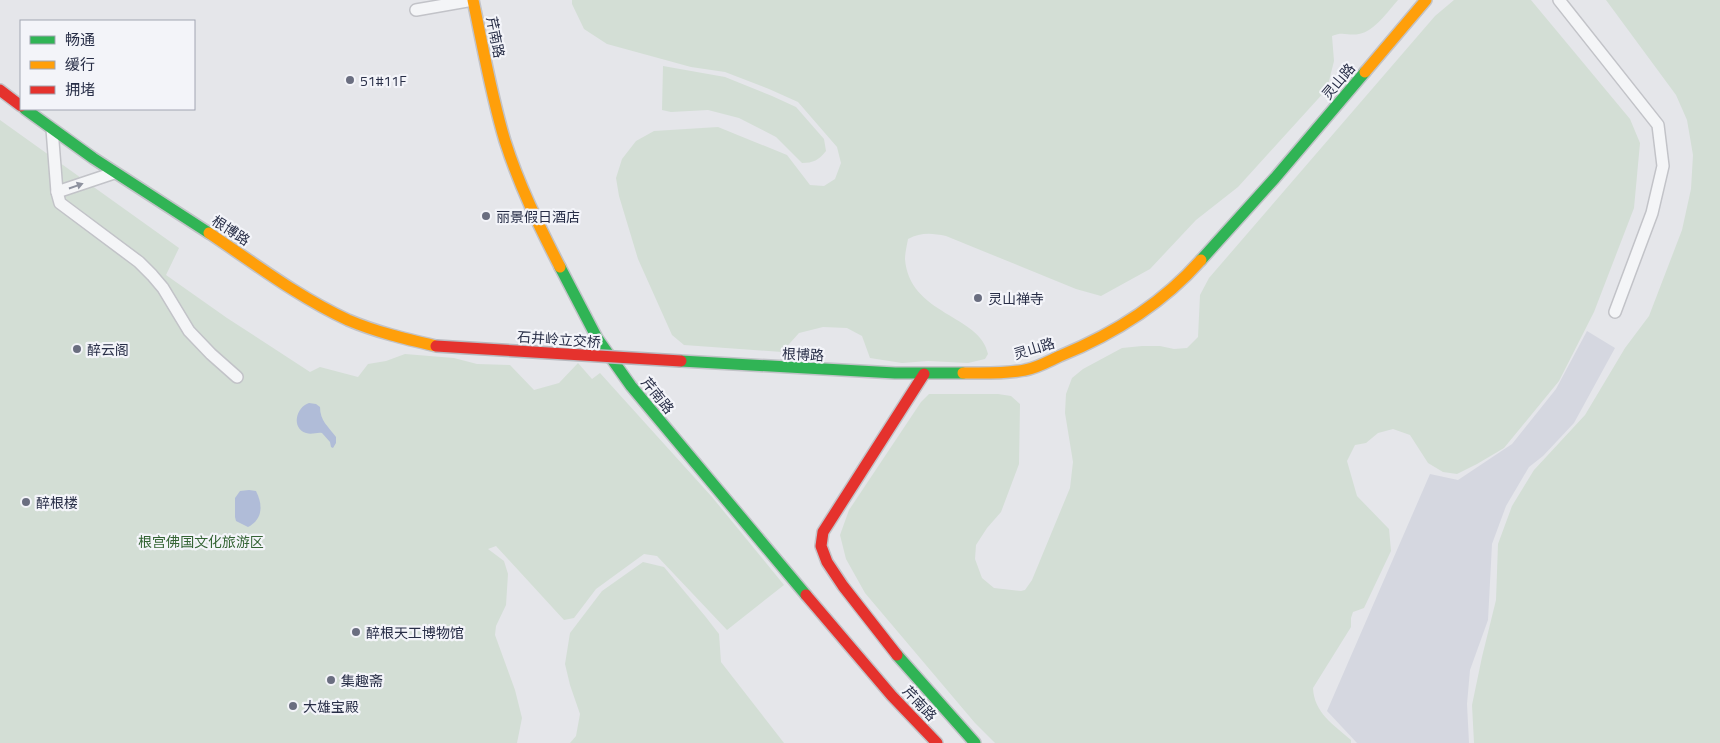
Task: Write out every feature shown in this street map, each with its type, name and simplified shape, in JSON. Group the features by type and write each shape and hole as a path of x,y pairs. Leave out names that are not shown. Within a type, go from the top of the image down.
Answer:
{"main road":[{"name":"芹南路","path":"473,0 494,102 506,143 524,191 546,239 598,338 631,386 725,500 892,696 937,743"},
{"name":"灵山路","path":"924,374 992,373 1025,370 1073,351 1113,331 1165,296 1190,273 1275,178 1426,0"},
{"path":"0,90 20,105"},
{"name":"根博路","path":"26,110 114,173 287,285 339,315 393,334 436,346"},
{"name":"石井岭立交桥","path":"436,346 681,361"},
{"name":"根博路","path":"681,361 924,374"},
{"path":"924,374 823,532 821,546 827,562 843,586 890,646 975,743"}],"street":[{"path":"416,10 473,0"},
{"path":"1559,0 1658,125 1663,166 1652,213 1615,312"},
{"path":"52,129 57,192 60,203 139,262 163,288 188,331 237,377"},
{"path":"57,192 114,173"}],"shaded area":[{"path":"1587,331 1615,348 1574,423 1543,456 1529,467 1506,506 1492,544 1488,620 1470,670 1467,704 1469,743 1357,743 1327,711 1430,474 1458,480 1512,444 1556,389"}],"green space":[{"path":"572,0 1398,0 1381,20 1365,32 1332,36 1334,61 1327,89 1238,187 1196,220 1150,269 1101,296 1076,289 946,236 927,234 917,235 908,239 905,259 909,278 919,292 931,303 973,331 983,341 988,354 985,359 968,363 928,361 902,363 870,358 862,336 847,328 823,327 799,333 782,352 684,345 672,335 638,259 619,196 616,178 622,159 636,141 654,131 718,127 787,155 810,185 824,186 835,179 841,163 837,147 798,102 769,89 725,72 691,67 607,44 584,29 572,4"},
{"path":"1454,0 1531,0 1630,119 1640,143 1634,208 1594,312 1559,381 1504,448 1457,474 1443,472 1428,463 1410,435 1393,429 1378,433 1366,443 1355,445 1347,461 1357,496 1389,529 1391,551 1364,608 1353,612 1351,627 1313,688 1314,697 1321,711 1332,724 1351,740 1351,743 995,743 975,723 865,593 846,559 840,535 849,510 921,402 929,394 998,394 1011,396 1020,404 1019,464 1001,512 976,545 975,559 982,578 994,588 1025,590 1032,580 1070,488 1073,462 1065,413 1066,394 1072,378 1083,369 1122,348 1160,346 1174,349 1187,348 1198,337 1200,295 1209,278 1435,16"},
{"path":"1606,0 1720,0 1720,743 1474,743 1472,705 1496,600 1498,544 1512,506 1534,470 1585,415 1625,348 1649,316 1682,230 1691,189 1693,155 1687,120 1676,95"},
{"path":"663,66 725,77 796,107 824,139 826,151 816,160 802,163 776,137 739,118 708,110 671,112 662,110"},
{"name":"根宫佛国文化旅游区","path":"0,120 179,248 166,275 227,318 310,372 320,367 358,377 368,364 386,361 405,354 454,358 477,364 510,365 534,390 559,383 578,363 592,379 600,373 712,497 784,585 727,630 657,556 644,554 596,589 574,618 564,620 496,546 488,549 504,561 508,574 506,605 496,626 495,635 515,690 522,718 517,743 0,743"},
{"path":"643,562 664,567 705,616 719,634 721,662 784,743 570,743 576,736 580,714 565,664 570,633 602,591"}],"water":[{"path":"309,403 320,407 323,420 336,437 336,443 333,448 322,433 306,433 298,427 298,413"},
{"path":"240,491 256,491 260,501 260,511 257,520 248,527 236,521 235,498"}],"traffic: fast":[{"path":"1201,260 1275,178 1365,72"},
{"path":"26,110 93,158 209,233"},
{"path":"560,267 597,338 631,386 806,595"},
{"path":"681,361 895,373 963,373"},
{"path":"897,655 975,743"}],"traffic: slow":[{"path":"473,0 491,89 505,141 530,205 560,267"},
{"path":"1365,72 1426,0"},
{"path":"209,233 312,301 348,320 402,338 436,346"},
{"path":"963,373 1002,373 1029,369 1099,338 1118,328 1153,304 1186,276 1201,260"}],"traffic: jam":[{"path":"0,90 20,105"},
{"path":"436,346 681,361"},
{"path":"897,655 843,586 827,562 821,546 823,532 924,374"},
{"path":"806,595 892,696 937,743"}],"place":[{"name":"51#11F","path":"350,80"},
{"name":"丽景假日酒店","path":"486,216"},
{"name":"灵山禅寺","path":"978,298"},
{"name":"醉云阁","path":"77,349"},
{"name":"醉根楼","path":"26,502"},
{"name":"醉根天工博物馆","path":"356,632"},
{"name":"集趣斋","path":"331,680"},
{"name":"大雄宝殿","path":"293,706"}]}
